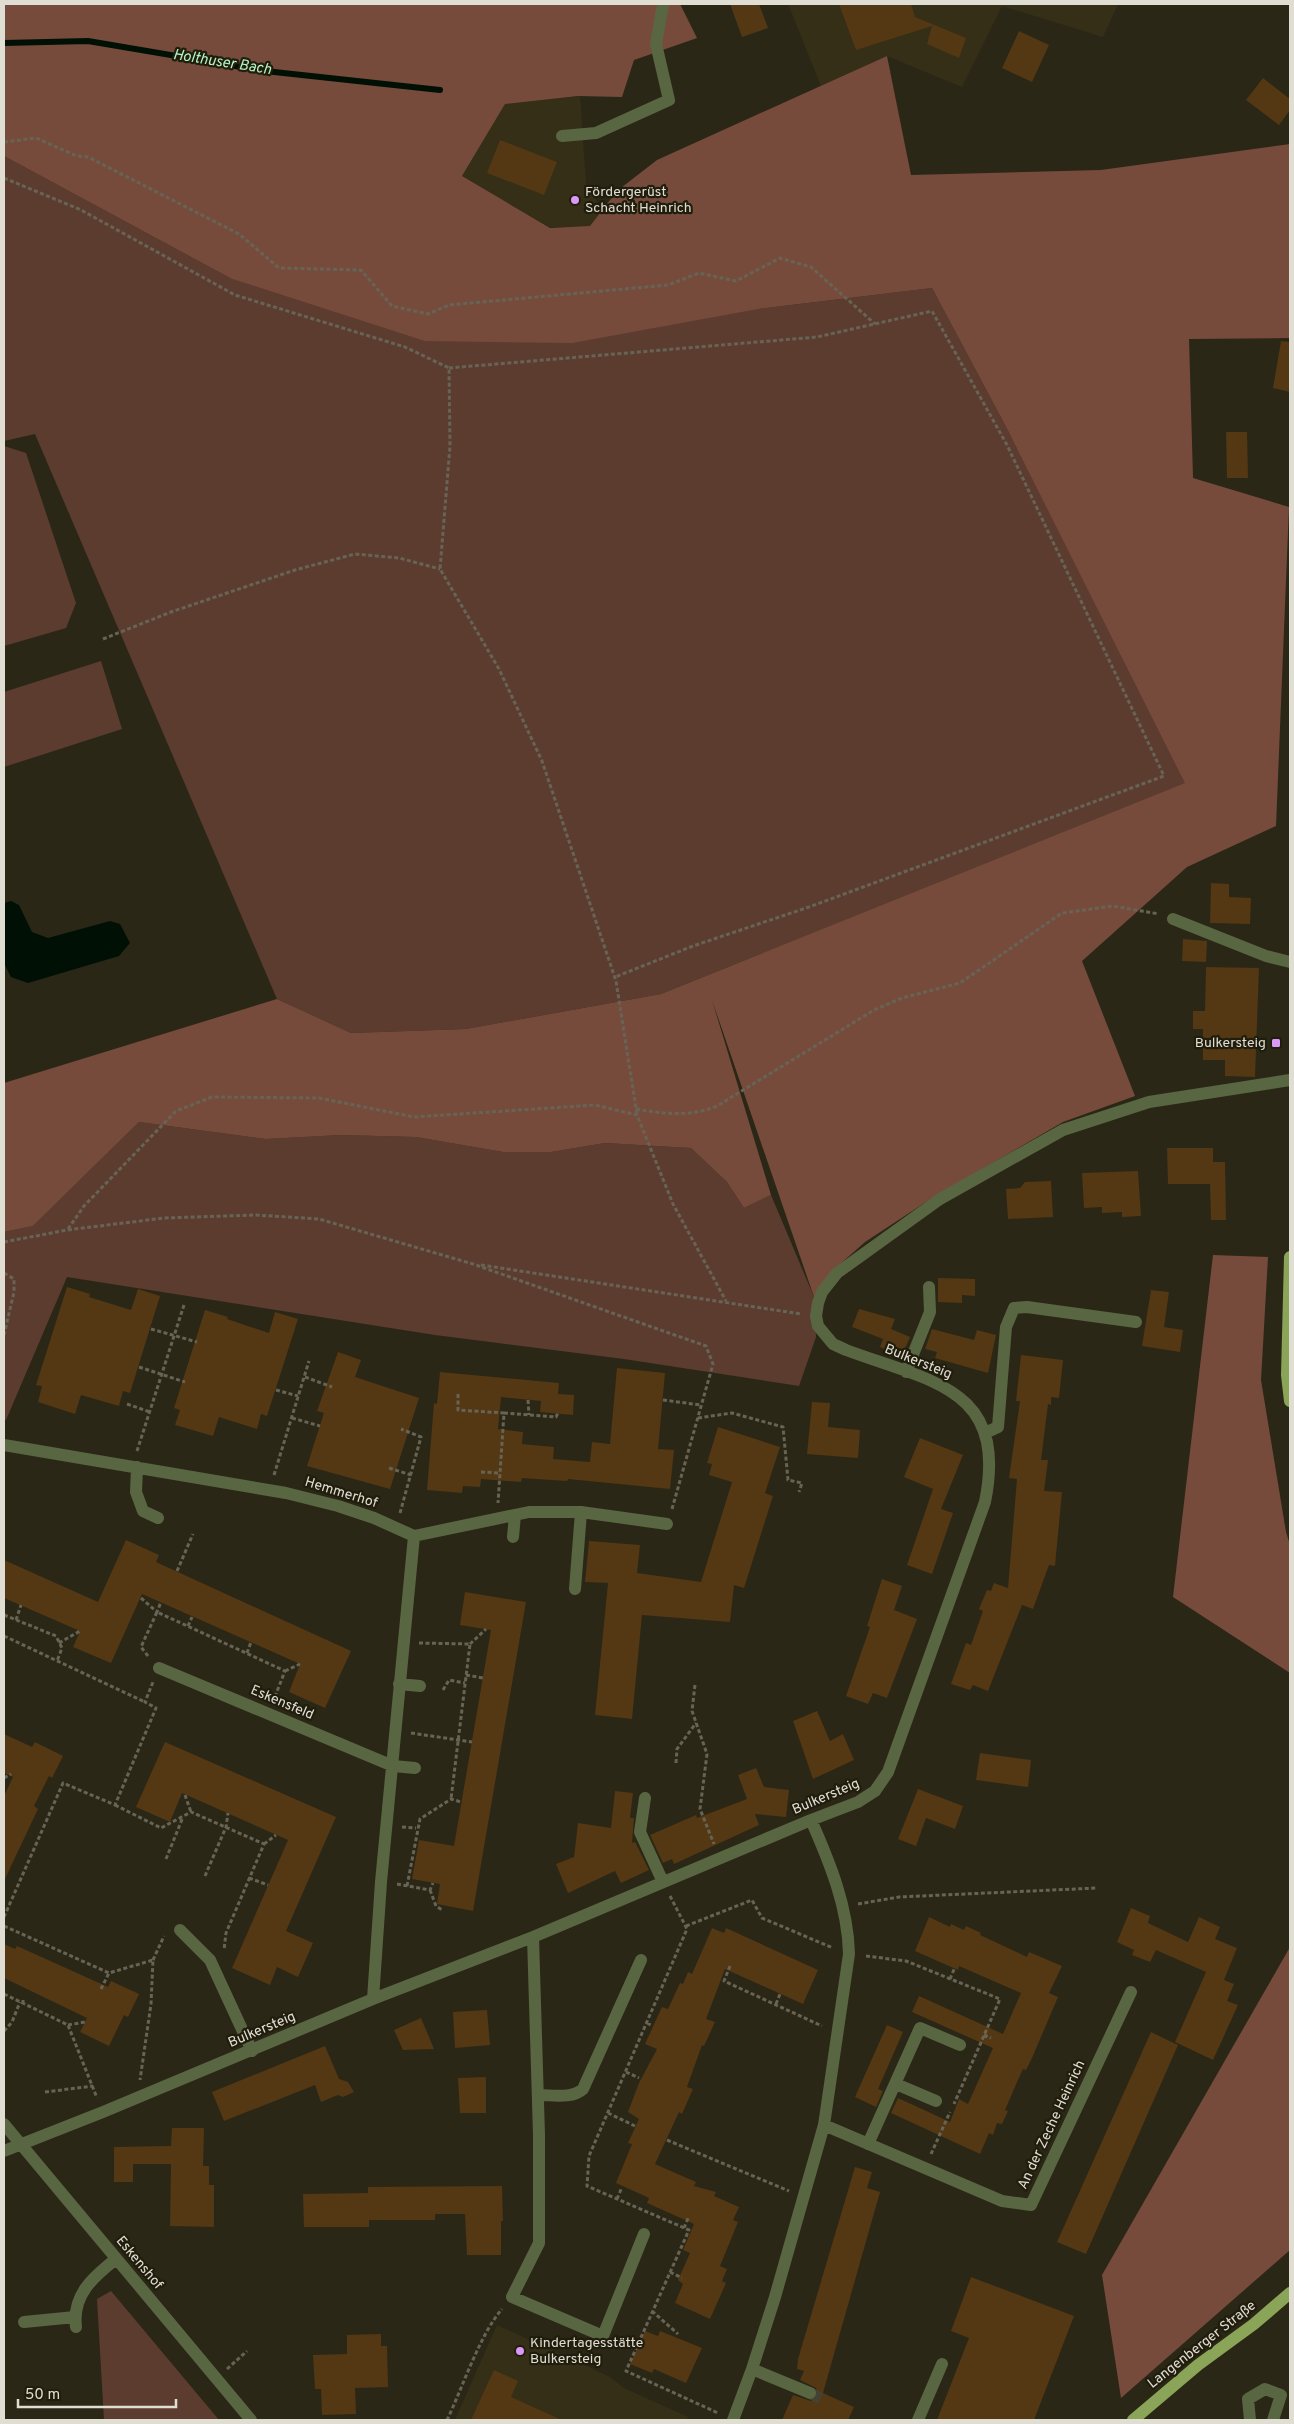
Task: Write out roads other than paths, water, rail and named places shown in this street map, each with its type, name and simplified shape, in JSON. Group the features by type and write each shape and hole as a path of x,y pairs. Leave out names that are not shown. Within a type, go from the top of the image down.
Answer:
{"main road":[{"path":"1290,1257 1287,1375 1290,1401"},
{"name":"Langenberger Straße","path":"1133,2420 1198,2365 1254,2324 1290,2292"}],"street":[{"path":"562,136 596,133 670,100 656,44 663,4"},
{"path":"1173,919 1266,956 1290,962"},
{"name":"Bulkersteig","path":"4,2151 138,2098 373,1999 533,1937 858,1802 875,1791 888,1772 985,1502 990,1477 990,1458 985,1433 969,1404 954,1392 834,1344 818,1326 816,1316 822,1292 836,1273 940,1199 1063,1130 1149,1102 1290,1080"},
{"path":"906,1372 930,1312 929,1287"},
{"path":"985,1433 998,1427 1006,1327 1014,1308 1027,1307 1136,1322"},
{"name":"Hemmerhof","path":"4,1445 269,1490 338,1506 414,1536"},
{"path":"135,1467 136,1492 140,1504 143,1510 158,1518"},
{"path":"373,1999 381,1882 414,1536 529,1512 581,1512 667,1524"},
{"path":"575,1589 581,1512"},
{"path":"513,1537 515,1515"},
{"name":"Eskensfeld","path":"159,1668 393,1766 415,1768"},
{"path":"399,1684 420,1686"},
{"path":"645,1798 640,1832 662,1882"},
{"path":"737,2419 824,2124 849,1954 849,1929 831,1865 811,1820"},
{"path":"180,1930 210,1960 252,2051"},
{"path":"533,1937 538,2095 538,2243 512,2297 603,2336 644,2234"},
{"path":"538,2095 571,2096 578,2094 583,2089 642,1960"},
{"name":"An der Zeche Heinrich","path":"824,2124 1002,2201 1031,2205 1131,1992"},
{"path":"868,2144 920,2028 960,2045"},
{"path":"896,2084 936,2101"},
{"name":"Eskenshof","path":"4,2124 251,2420"},
{"path":"24,2322 76,2322 78,2297 93,2278 116,2259"},
{"path":"918,2420 942,2364"},
{"path":"752,2369 810,2393"},
{"path":"1250,2420 1248,2400 1265,2388 1281,2394 1273,2420"}],"waterway":[{"name":"Holthuser Bach","path":"4,43 88,41 265,71 440,90"}],"tunnel":[{"path":"810,2393 826,2401"}],"place":[{"name":"Fördergerüst Schacht Heinrich","path":"575,200"},
{"name":"Bulkersteig","path":"1276,1043"},
{"name":"Kindertagesstätte Bulkersteig","path":"520,2351"}]}
